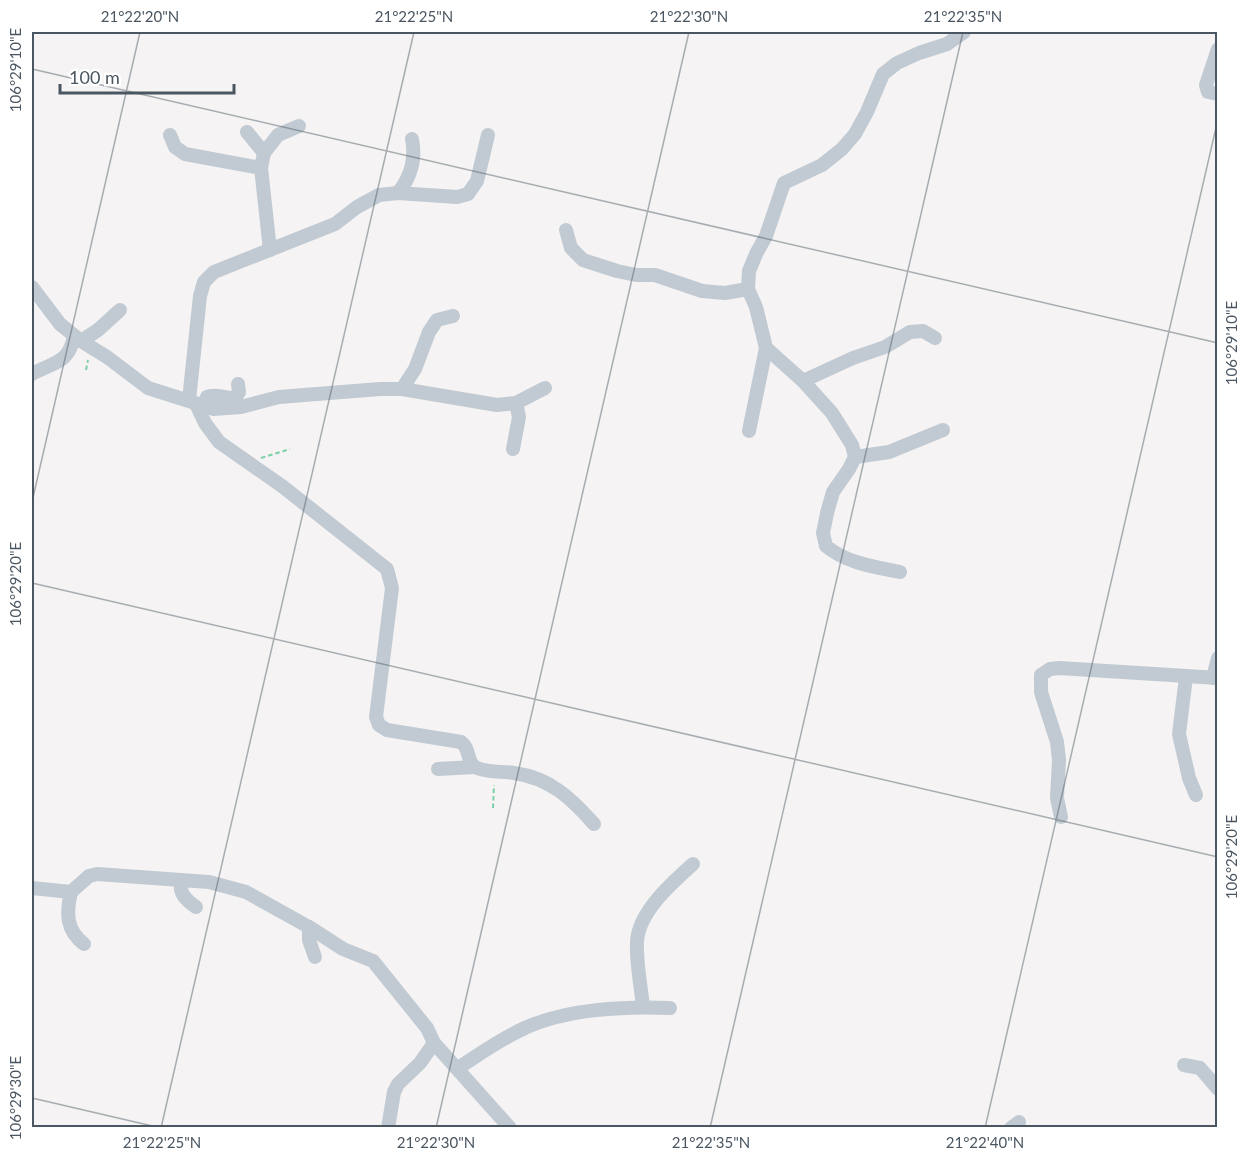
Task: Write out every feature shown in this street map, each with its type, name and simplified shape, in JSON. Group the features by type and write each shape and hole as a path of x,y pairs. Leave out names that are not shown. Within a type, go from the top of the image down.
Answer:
{"street":[{"path":"749,431 766,348 756,307 748,289 749,271 770,227 784,183 822,165 842,149 855,134 883,74 897,63 947,44 964,32"},
{"path":"1218,49 1206,85 1208,92 1218,94"},
{"path":"270,250 261,168 264,153 278,135 298,126"},
{"path":"247,132 264,153"},
{"path":"170,135 175,147 185,154 261,168"},
{"path":"474,767 470,762 465,745 461,742 387,730 379,725 376,717 392,588 391,576 387,569 291,493 219,442 205,423 196,404 200,296 204,282 214,272 335,224 357,207 379,195 398,193 457,197 468,194 477,181 488,135"},
{"path":"398,193 407,182 412,167 414,148 412,139"},
{"path":"566,230 571,248 583,260 617,271 655,276 702,291 725,293 748,289"},
{"path":"32,287 60,324 148,388 214,409 241,407 279,397 380,389 402,389 497,405 516,403 545,388"},
{"path":"32,374 57,363 66,356 77,338 98,330 120,310"},
{"path":"402,389 415,369 429,332 437,320 453,316"},
{"path":"803,381 853,358 885,347 910,332 923,331 935,338"},
{"path":"766,348 803,381 832,413 852,445 855,457 832,492 824,533 826,546 835,554 857,562 900,572"},
{"path":"196,404 212,395 226,399 235,398 239,392 238,384"},
{"path":"513,449 519,417 516,403"},
{"path":"855,457 889,452 944,430"},
{"path":"1061,817 1057,798 1059,760 1057,742 1041,692 1041,675 1050,669 1059,669 1215,678 1218,658"},
{"path":"1186,678 1179,734 1189,778 1196,795"},
{"path":"438,769 474,767 494,773 510,772 542,779 555,786 594,824"},
{"path":"643,1007 637,939 645,918 664,890 693,864"},
{"path":"84,944 76,938 70,928 68,917 71,892 89,876 97,874 150,876 181,881 209,882 246,892 343,949 374,961 427,1028 434,1043 510,1128"},
{"path":"181,881 180,889 183,896 196,907"},
{"path":"32,888 71,892"},
{"path":"309,927 309,940 315,957"},
{"path":"458,1068 525,1028 561,1016 643,1007 670,1008"},
{"path":"388,1128 392,1101 398,1084 420,1063 434,1043"},
{"path":"1184,1065 1200,1068 1218,1089"}],"path":[{"path":"247,463 290,449"},
{"path":"493,808 494,773"}]}
